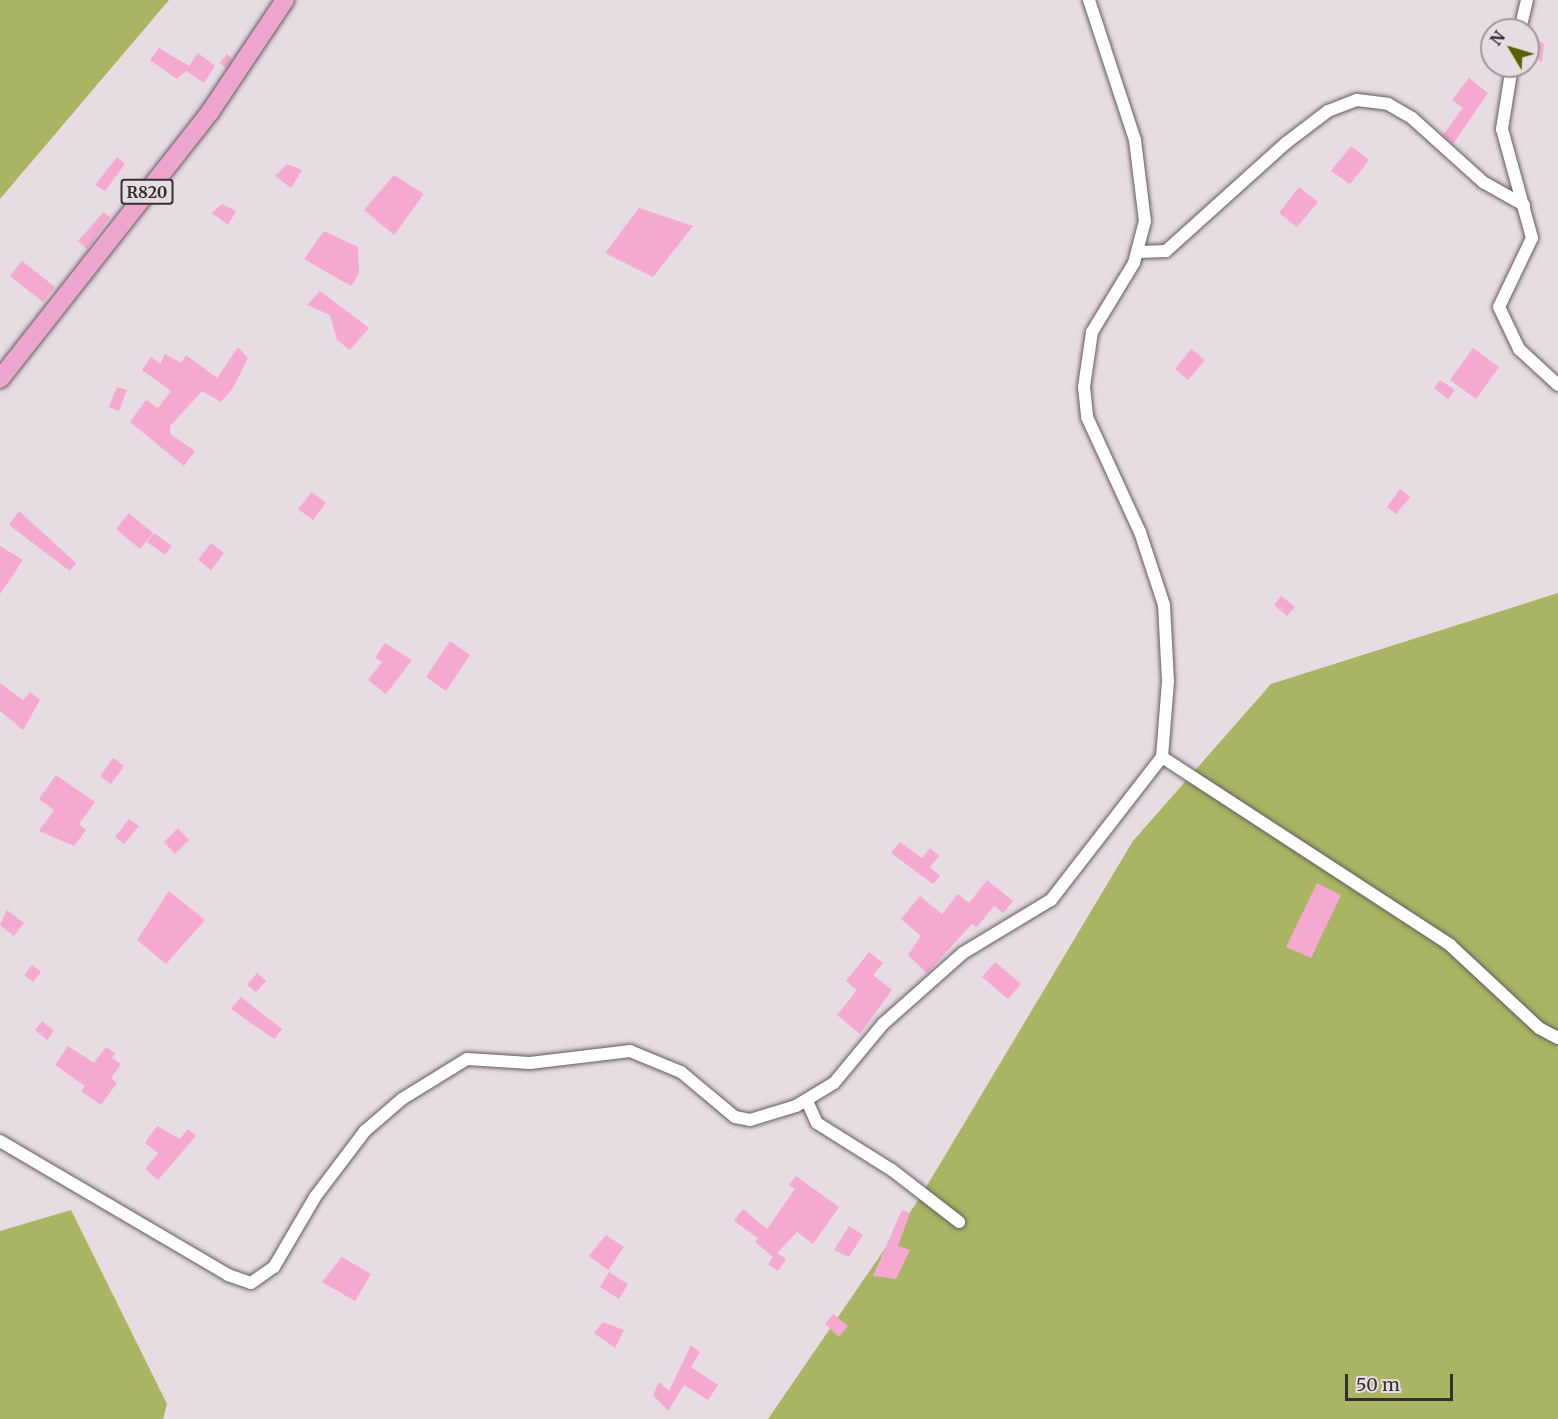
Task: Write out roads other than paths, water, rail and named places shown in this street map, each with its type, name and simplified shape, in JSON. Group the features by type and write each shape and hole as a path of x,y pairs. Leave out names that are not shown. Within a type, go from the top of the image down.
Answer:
{"main road":[{"name":"R820","path":"0,379 210,112 285,0"}],"street":[{"path":"0,1141 228,1275 251,1283 274,1268 315,1197 365,1131 402,1099 467,1059 531,1063 630,1051 681,1072 735,1117 750,1120 807,1101 834,1083 921,988 963,953 1050,900 1162,757 1168,681 1164,605 1140,532 1096,443 1084,387 1092,332 1139,252 1145,221 1135,140 1089,0"},
{"path":"1523,18 1527,0"},
{"path":"1510,78 1502,129 1524,205 1530,247 1499,307 1519,349 1558,385"},
{"path":"1139,252 1166,251 1286,143 1328,111 1357,100 1388,104 1412,118 1482,182 1524,205"},
{"path":"1162,757 1450,945 1539,1028 1558,1038"},
{"path":"807,1101 817,1123 892,1170 959,1222"}]}
